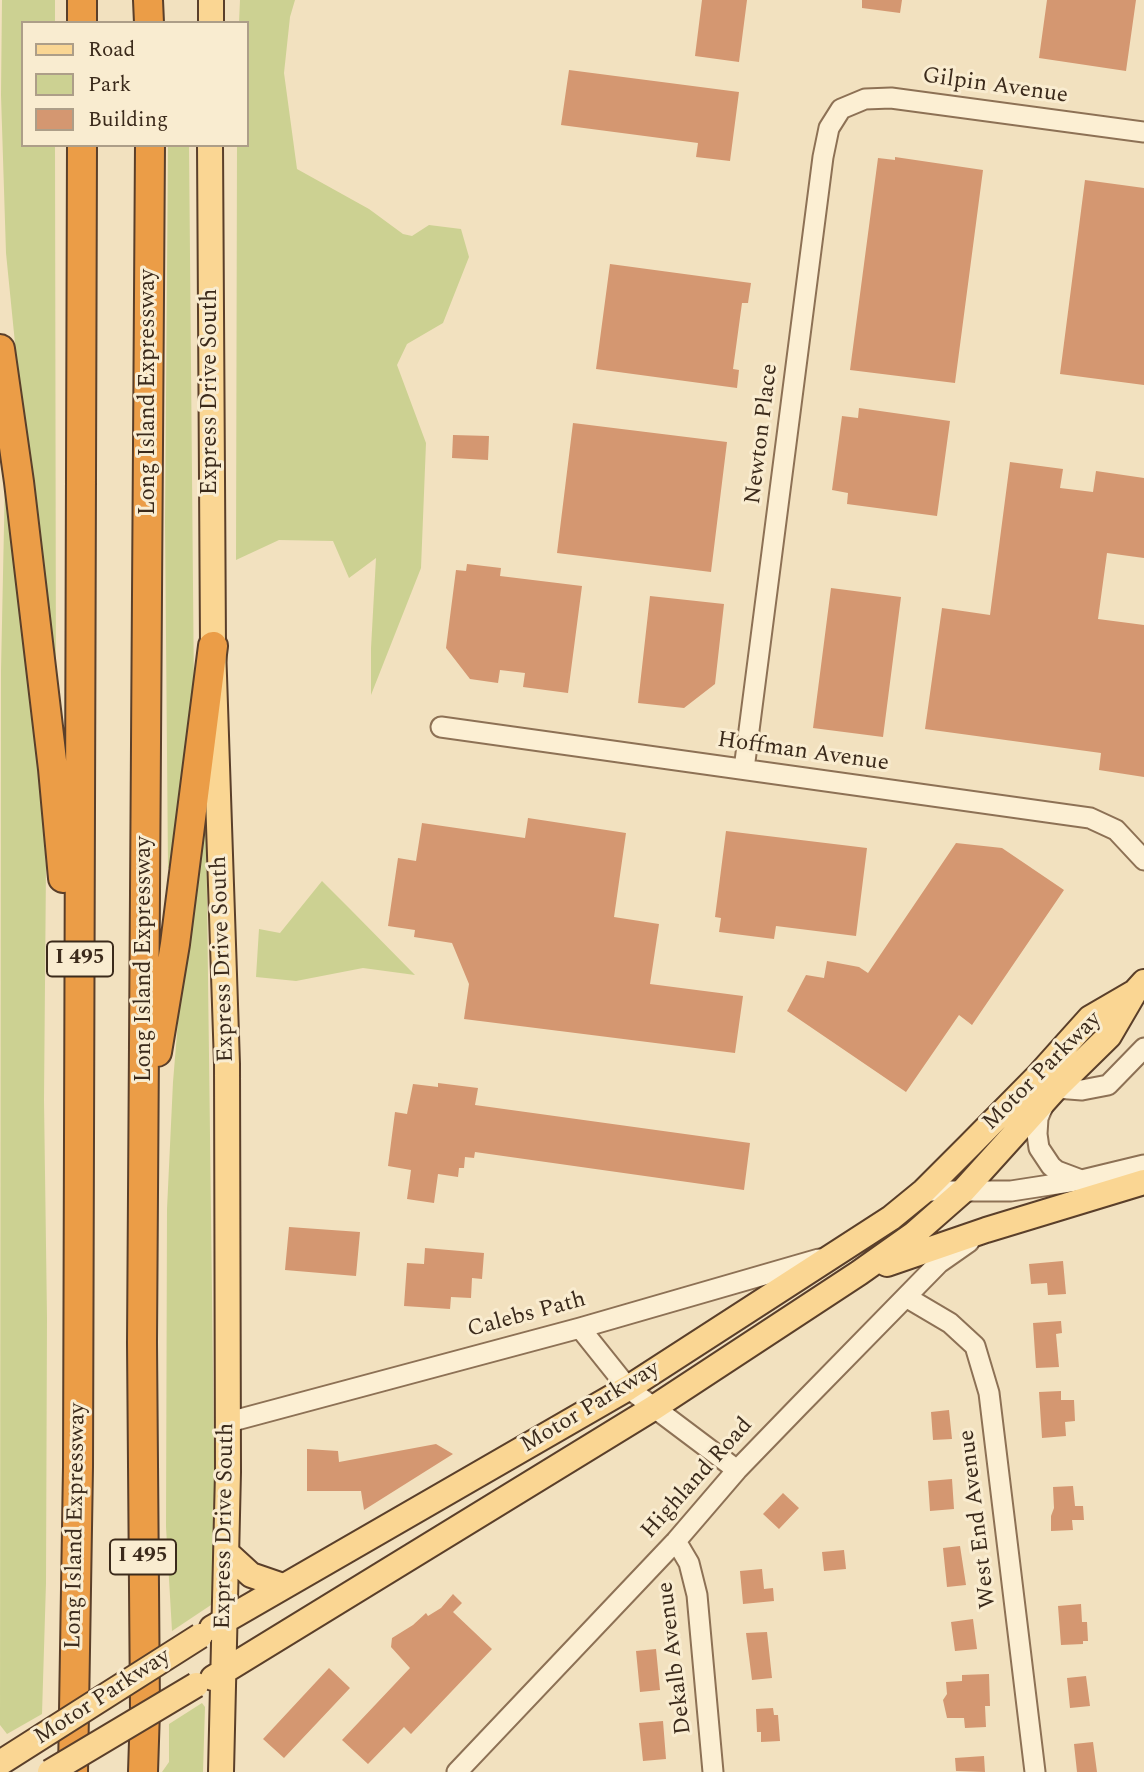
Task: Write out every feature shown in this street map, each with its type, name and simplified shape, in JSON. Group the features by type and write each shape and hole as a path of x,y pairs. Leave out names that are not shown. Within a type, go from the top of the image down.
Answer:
{"highway":[{"path":"82,0 82,21"},
{"path":"148,0 149,21"},
{"name":"Long Island Expressway","path":"73,1772 78,1467 82,147"},
{"name":"Long Island Expressway","path":"142,1772 145,1710 142,1342 150,147"},
{"path":"0,349 19,482 62,861 79,1202"},
{"path":"144,1110 160,1040 175,944 213,646"}],"main road":[{"path":"211,0 211,21"},
{"name":"Express Drive South","path":"210,147 213,646 227,1064 229,1422 220,1772"},
{"name":"Motor Parkway","path":"50,1772 196,1685 223,1674 655,1407 914,1234 962,1191 1051,1093 1109,1036 1139,988"},
{"name":"Motor Parkway","path":"0,1763 224,1621 628,1388 891,1218 924,1191 1038,1076 1090,1018 1139,988"},
{"path":"859,1273 986,1230 1144,1182"},
{"path":"227,1553 251,1576 283,1586"}],"street":[{"name":"Gilpin Avenue","path":"841,109 865,99 891,98 1144,132"},
{"name":"Newton Place","path":"744,769 823,157 829,128 841,109"},
{"name":"Hoffman Avenue","path":"441,727 1090,818 1116,830 1144,860"},
{"path":"1082,1180 1051,1166 1039,1148 1038,1118 1051,1093 1108,1086 1144,1048"},
{"path":"924,1191 1011,1191 1082,1180 1144,1165"},
{"name":"Highland Road","path":"457,1772 676,1541 737,1470 939,1263 986,1230"},
{"name":"Calebs Path","path":"229,1422 580,1328 837,1254"},
{"name":"West End Avenue","path":"906,1297 950,1323 975,1346 989,1393 1035,1772"},
{"path":"580,1328 628,1388 737,1470"},
{"name":"Dekalb Avenue","path":"676,1541 689,1563 696,1594 713,1772"}],"green space":[{"path":"2,0 55,0 55,21 21,21 21,147 55,147 56,705 51,704 6,253 1,95"},
{"path":"240,0 295,0 290,17 284,73 297,169 369,209 403,234 412,236 429,225 461,229 469,257 443,323 407,344 397,365 426,443 421,568 371,695 376,558 349,578 333,541 279,540 236,560 237,147 248,147 248,21 239,21"},
{"path":"168,147 189,147 194,695 174,869 168,868 165,522"},
{"path":"5,478 30,656 46,866 44,1100 47,1318 46,1583 42,1714 7,1734 0,1725 1,671"},
{"path":"200,817 206,818 215,1532 211,1605 172,1631 166,1527 167,1209 173,1082 184,948"},
{"path":"322,881 415,975 363,968 296,981 256,977 259,929 280,933"},
{"path":"202,1703 205,1707 203,1772 162,1772 169,1762 169,1724"}],"building":[{"path":"702,0 747,0 739,62 695,56"},
{"path":"862,0 902,0 900,13 862,8"},
{"path":"1047,0 1136,0 1126,71 1039,58"},
{"path":"569,70 739,92 730,161 696,157 698,143 561,125"},
{"path":"895,157 983,170 955,383 850,370 878,158 895,160"},
{"path":"1085,180 1144,188 1144,385 1060,374"},
{"path":"610,264 751,283 748,303 742,303 733,369 739,370 737,388 596,369"},
{"path":"859,408 950,421 937,516 847,504 848,493 832,490 842,416 858,418"},
{"path":"573,423 727,442 711,572 557,553"},
{"path":"453,435 489,436 488,460 452,458"},
{"path":"1010,462 1063,469 1060,488 1093,492 1096,471 1144,478 1144,558 1107,553 1098,619 1144,625 1144,777 1099,770 1101,753 925,729 942,608 990,615"},
{"path":"467,564 501,568 500,576 582,586 568,693 523,687 525,673 500,670 498,683 470,679 446,648 456,570 466,571"},
{"path":"831,588 901,597 883,737 813,728"},
{"path":"650,596 724,604 715,684 684,708 638,703"},
{"path":"528,818 626,833 614,917 659,924 650,984 743,996 735,1053 464,1019 469,984 452,943 414,937 415,930 388,926 398,858 416,861 422,823 525,838"},
{"path":"726,831 867,848 856,936 776,926 774,939 719,932 721,918 715,917"},
{"path":"956,843 1002,848 1064,890 972,1025 959,1015 906,1092 787,1011 806,975 824,978 827,961 859,967 868,973"},
{"path":"438,1083 478,1088 475,1105 750,1143 744,1190 475,1152 474,1158 465,1157 464,1168 459,1168 458,1177 438,1174 434,1203 407,1199 411,1170 388,1166 395,1112 407,1114 413,1084 438,1087"},
{"path":"289,1227 360,1232 356,1276 285,1270"},
{"path":"425,1248 484,1253 482,1279 472,1278 471,1298 451,1297 450,1309 404,1306 407,1263 424,1264"},
{"path":"1063,1261 1066,1294 1048,1295 1047,1283 1031,1284 1029,1264"},
{"path":"1061,1321 1062,1333 1056,1334 1059,1367 1036,1368 1033,1323"},
{"path":"1061,1391 1061,1400 1074,1400 1075,1421 1065,1422 1066,1436 1042,1438 1039,1392"},
{"path":"949,1410 952,1439 933,1440 931,1412"},
{"path":"436,1444 453,1454 364,1510 361,1491 307,1491 307,1449 338,1451 339,1462"},
{"path":"952,1479 954,1509 930,1511 928,1481"},
{"path":"1073,1486 1075,1506 1083,1506 1084,1520 1072,1520 1073,1530 1051,1531 1053,1487"},
{"path":"783,1493 799,1508 779,1529 763,1514"},
{"path":"960,1546 966,1585 947,1587 943,1548"},
{"path":"844,1550 846,1569 824,1571 822,1552"},
{"path":"762,1569 764,1589 773,1588 774,1601 743,1604 740,1571"},
{"path":"453,1594 462,1603 453,1612 492,1649 411,1734 404,1727 368,1764 342,1740 410,1668 391,1647 392,1638 426,1613 428,1616 441,1608"},
{"path":"1081,1604 1082,1622 1087,1622 1088,1641 1083,1641 1083,1644 1061,1645 1058,1606"},
{"path":"973,1619 977,1649 955,1651 951,1622"},
{"path":"767,1632 772,1678 752,1680 746,1633"},
{"path":"656,1649 660,1690 640,1692 636,1651"},
{"path":"329,1668 350,1688 284,1758 263,1739"},
{"path":"989,1674 990,1706 985,1706 986,1727 965,1728 964,1718 947,1718 943,1700 947,1694 946,1682 962,1681 962,1675"},
{"path":"1086,1676 1090,1706 1070,1708 1067,1678"},
{"path":"773,1708 774,1715 778,1715 780,1741 761,1742 761,1732 757,1732 756,1709"},
{"path":"663,1721 666,1759 643,1761 639,1723"},
{"path":"1093,1742 1097,1772 1077,1772 1074,1744"},
{"path":"984,1756 985,1772 956,1771 955,1758"}]}
